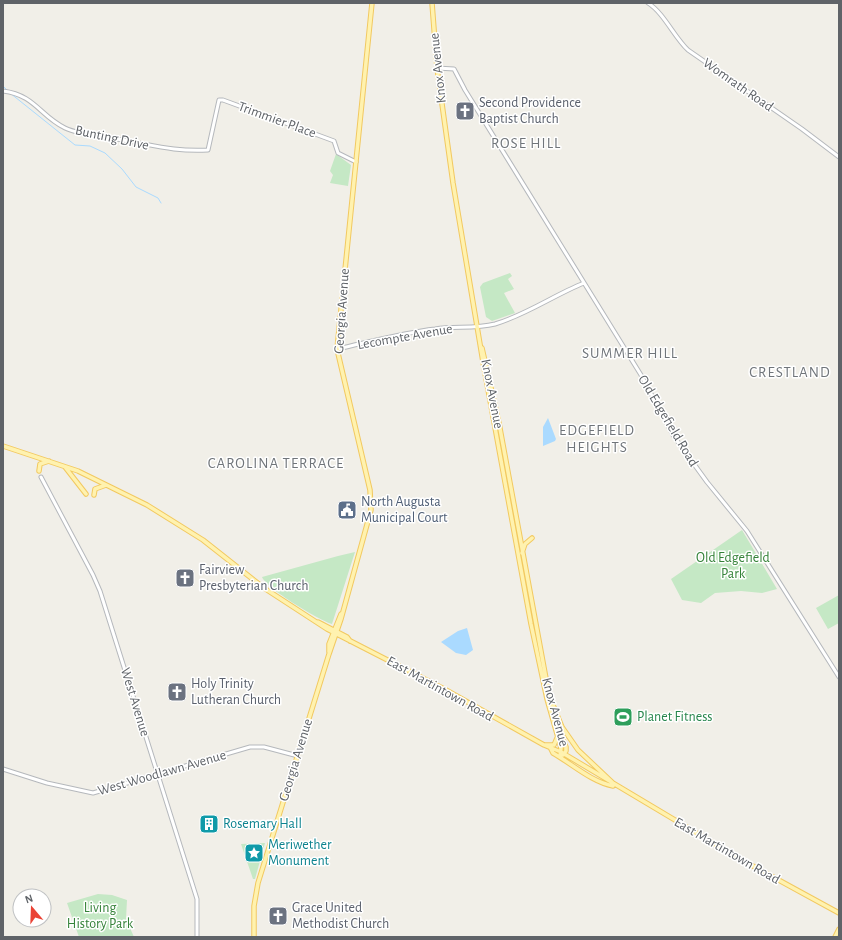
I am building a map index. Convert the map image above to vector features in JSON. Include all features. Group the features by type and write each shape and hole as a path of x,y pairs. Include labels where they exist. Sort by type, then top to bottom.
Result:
{"main road":[{"name":"Georgia Avenue","path":"254,937 254,906 257,890 342,612 371,510 372,502 337,349 372,3"},
{"name":"Knox Avenue","path":"432,3 437,68 455,194 478,328 531,624 547,699 562,753"},
{"name":"Knox Avenue","path":"481,345 485,354 553,715 566,747 560,757"},
{"name":"East Martintown Road","path":"3,446 64,466 147,505 195,534 264,588 316,621 350,641 452,693 551,749 562,753 616,787 747,863 839,913"},
{"path":"38,471 40,464 49,461"},
{"path":"64,466 86,494"},
{"path":"94,495 95,489 106,485"},
{"path":"522,556 525,544 532,538"},
{"path":"551,702 562,727 573,744 616,787"},
{"path":"544,745 554,745 557,737"},
{"name":"East Martintown Road","path":"551,749 553,753 607,785 616,787"},
{"path":"835,937 839,929"}],"street":[{"name":"Womrath Road","path":"648,3 654,7 675,37 688,50 802,129 839,157"},
{"name":"Old Edgefield Road","path":"437,68 454,69 468,96 641,375 673,435 707,482 747,531 839,677"},
{"name":"Bunting Drive","path":"3,91 17,93 27,98 58,123 71,130 166,150 208,150 219,100"},
{"name":"Trimmier Place","path":"219,100 334,141 338,153 356,162"},
{"name":"Lecompte Avenue","path":"337,349 423,330 450,327 478,328 513,318 558,294 584,283"},
{"name":"West Avenue","path":"41,477 97,583 197,899 197,937"},
{"name":"West Woodlawn Avenue","path":"3,769 90,793 253,746 264,747 298,756"}],"green space":[{"path":"336,154 351,165 348,186 330,183 333,175 330,171"},
{"path":"510,273 512,276 508,279 514,289 504,293 515,313 492,321 486,317 480,287 483,283"},
{"name":"Old Edgefield Park","path":"742,530 777,589 762,593 741,591 715,593 701,603 682,600 671,579"},
{"path":"355,552 332,624 305,611 273,589 262,577 338,556"},
{"path":"839,595 839,623 828,629 816,608"},
{"path":"265,843 255,879 253,879 241,844"},
{"name":"Living History Park","path":"98,894 112,895 127,900 126,919 134,937 79,937 67,903"}],"water":[{"path":"548,418 556,439 555,441 543,446 543,427"},
{"path":"467,628 473,650 466,655 456,653 441,642 458,631"}],"waterway":[{"path":"3,86 8,91"},
{"path":"10,93 75,145 90,146 105,153 122,169 136,187 158,198 161,203"}],"place":[{"name":"Second Providence Baptist Church","path":"465,111"},
{"name":"North Augusta Municipal Court","path":"347,510"},
{"name":"Fairview Presbyterian Church","path":"185,578"},
{"name":"Holy Trinity Lutheran Church","path":"177,692"},
{"name":"Planet Fitness","path":"623,717"},
{"name":"Rosemary Hall","path":"209,824"},
{"name":"Meriwether Monument","path":"254,853"},
{"name":"Grace United Methodist Church","path":"278,916"}],"district":[{"name":"ROSE HILL","path":"526,143"},
{"name":"SUMMER HILL","path":"630,353"},
{"name":"CRESTLAND","path":"790,372"},
{"name":"EDGEFIELD HEIGHTS","path":"597,438"},
{"name":"CAROLINA TERRACE","path":"276,463"}]}
